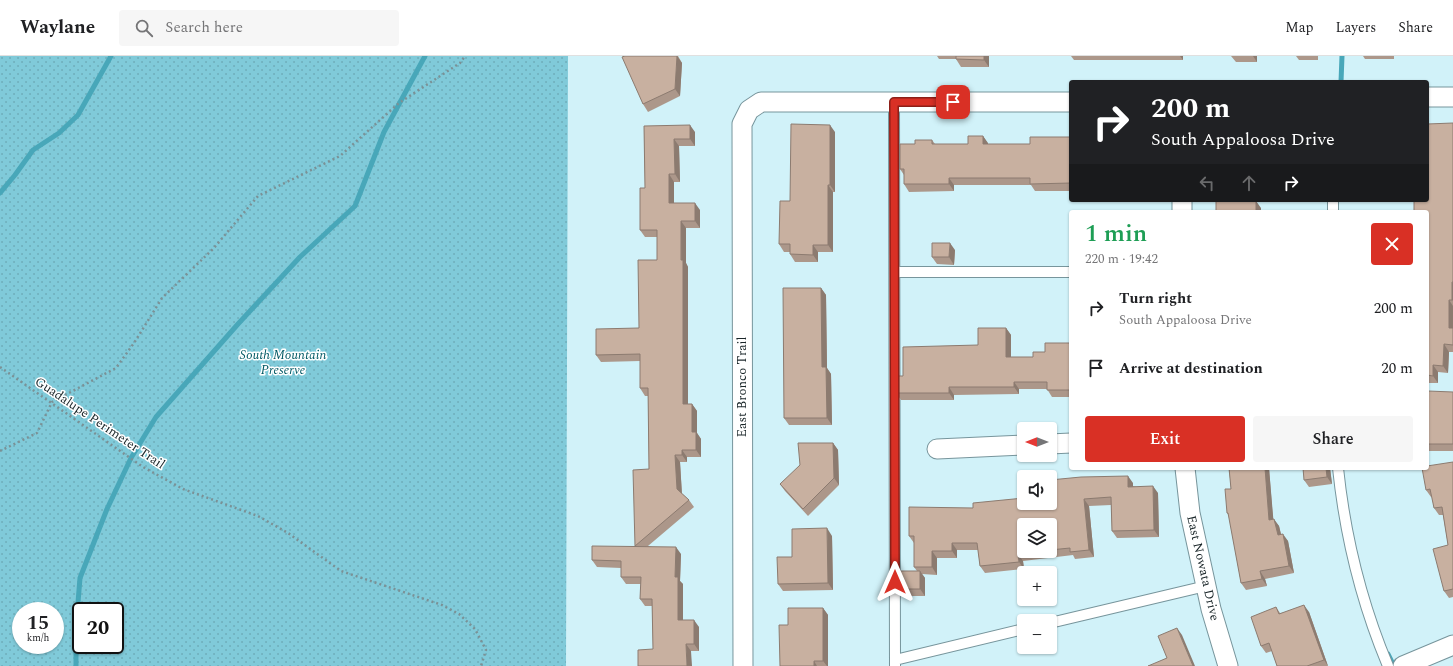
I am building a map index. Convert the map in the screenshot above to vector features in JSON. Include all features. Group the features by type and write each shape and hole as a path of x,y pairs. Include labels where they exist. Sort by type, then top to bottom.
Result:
{"street":[{"path":"1429,97 1453,97"},
{"name":"East Bronco Trail","path":"742,666 742,124 749,110 761,102 894,102"},
{"path":"894,102 1069,102"},
{"path":"1057,444 1069,443"},
{"path":"937,449 1017,445"},
{"name":"East Nowata Drive","path":"1185,470 1190,513 1211,609 1228,666"},
{"path":"1403,666 1453,644"}],"lane":[{"path":"894,102 895,663 1017,631"},
{"path":"895,272 1069,272"},
{"path":"1338,470 1350,544 1363,593 1388,666"},
{"path":"1057,621 1206,586"}],"path":[{"path":"0,451 37,433 52,402 116,368 134,343 162,298 213,249 258,196 340,156 399,103 460,63 466,56"},
{"name":"Guadalupe Perimeter Trail","path":"0,367 143,467 183,489 258,516 288,533 341,571 442,605 459,614 474,629 486,650 481,666"}],"green space":[{"name":"South Mountain Preserve","path":"0,56 568,56 566,666 0,666"}],"building":[{"path":"677,56 675,89 643,104 622,57"},
{"path":"956,56 984,56 984,60 956,59"},
{"path":"1453,123 1453,282 1452,300 1449,300 1449,328 1453,328 1453,345 1444,344 1443,366 1433,365 1433,376 1429,375 1429,210 1414,210 1414,202 1429,202 1429,124"},
{"path":"791,124 830,125 828,245 813,245 813,255 790,254 790,244 779,244 780,201 790,201"},
{"path":"690,125 690,139 674,139 675,174 669,174 669,203 695,203 695,221 681,221 681,260 683,260 683,404 692,404 692,432 696,432 696,450 682,450 682,455 675,455 677,489 689,500 635,546 633,470 649,469 648,388 640,388 640,354 596,355 596,329 639,328 638,260 657,260 657,230 640,230 640,188 645,188 644,126"},
{"path":"968,136 983,136 983,144 1030,144 1030,137 1069,137 1069,183 1030,184 1030,178 949,178 949,184 904,184 904,169 900,169 900,144 915,144 915,140 932,140 932,144 968,144"},
{"path":"1216,202 1256,202 1256,210 1216,210"},
{"path":"932,243 950,243 949,257 932,257"},
{"path":"783,288 821,288 822,367 826,367 827,418 784,418"},
{"path":"978,328 1006,328 1006,357 1033,357 1033,352 1045,352 1045,343 1069,343 1069,390 1047,390 1047,382 1014,382 1014,387 949,387 949,393 896,393 896,376 903,376 903,347 978,345"},
{"path":"1429,391 1453,392 1453,444 1429,444"},
{"path":"798,443 833,443 834,478 803,509 780,484 800,465"},
{"path":"1453,462 1453,589 1444,591 1433,549 1448,545 1442,507 1434,508 1430,489 1426,490 1422,470 1429,470 1429,466"},
{"path":"1229,470 1265,470 1269,520 1274,519 1278,535 1283,534 1289,566 1260,571 1262,579 1241,583 1227,513 1225,489 1231,489"},
{"path":"1303,470 1326,470 1327,477 1304,480"},
{"path":"1128,476 1128,487 1153,486 1154,530 1112,531 1111,497 1084,499 1089,550 1070,552 1070,548 1057,549 1057,518 1017,518 1017,558 1018,558 1019,562 980,566 977,543 952,543 952,551 932,551 932,567 914,567 914,536 909,536 909,507 973,508 973,503 1017,499 1017,510 1057,510 1057,479"},
{"path":"827,528 828,583 778,584 777,557 792,557 792,529"},
{"path":"592,546 676,547 675,577 678,577 678,620 694,620 694,644 686,644 687,666 638,666 638,650 653,649 652,599 640,599 641,577 621,577 621,561 592,560"},
{"path":"898,571 920,571 920,589 897,589"},
{"path":"1304,605 1324,660 1307,666 1277,666 1269,643 1261,646 1251,617 1276,607 1279,614"},
{"path":"788,608 823,608 823,661 814,661 814,666 780,666 779,625 788,625"},
{"path":"1177,628 1193,666 1148,666 1167,658 1158,636"}],"waterway":[{"path":"0,193 33,150 59,133 78,115 111,56"},
{"path":"76,666 76,627 80,578 107,509 131,458 156,417 238,324 300,257 355,206 384,132 425,56"},
{"path":"1341,80 1342,56"},
{"path":"1388,654 1394,666"}],"route":[{"path":"895,582 894,102 953,102"}]}
